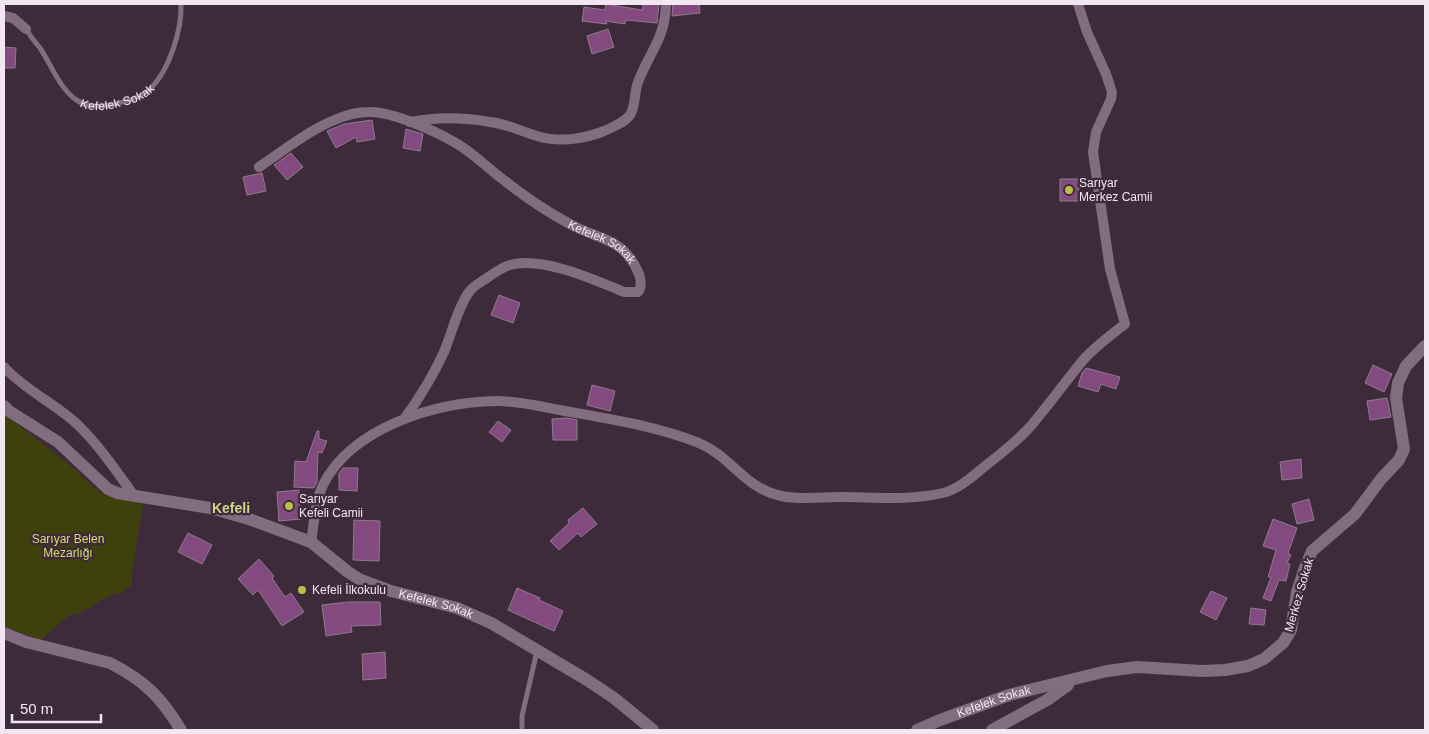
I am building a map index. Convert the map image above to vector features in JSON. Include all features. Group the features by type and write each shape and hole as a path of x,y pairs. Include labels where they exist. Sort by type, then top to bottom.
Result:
{"street":[{"path":"410,122 456,118 488,121 510,125 537,136 554,140 585,137 616,126 630,114 637,83 666,21 666,4"},
{"path":"311,542 322,486 337,462 354,446 380,430 405,418 476,402 500,401 528,404 673,434 702,445 726,459 755,487 782,496 902,498 946,492 960,486 1027,430 1085,358 1100,343 1125,324 1110,270 1092,152 1096,132 1111,99 1112,92 1087,32 1078,4"},
{"name":"Kefelek Sokak","path":"4,16 13,18 26,29"},
{"name":"Kefelek Sokak","path":"259,168 333,120 353,114 370,112 410,122 456,142 511,186 553,215 579,229 616,244 634,263 640,279 638,292 624,292 580,274 540,264 509,265 493,274 470,291 462,304 450,338 434,373 405,418"},
{"name":"Merkez Sokak","path":"1074,680 1107,671 1137,667 1202,671 1225,670 1248,666 1264,658 1283,644 1291,630 1297,592 1312,551 1355,514 1381,479 1399,460 1404,449 1396,398 1398,383 1406,366 1425,346"},
{"path":"4,367 16,380 78,425 103,454 135,497"},
{"name":"Kefelek Sokak","path":"4,406 58,442 108,489 116,494 175,501 210,508 249,519 311,542 359,579 391,591 458,608 479,616 587,680 614,698 653,730"},
{"path":"4,633 26,642 110,663 123,669 137,677 151,690 172,715 181,730"},
{"name":"Kefelek Sokak","path":"917,730 1009,696 1074,680"},
{"path":"992,730 1047,700 1074,680"}],"lane":[{"name":"Kefelek Sokak","path":"26,29 75,100 86,105 112,105 131,100 143,94 159,77 170,58 182,16 181,4"},
{"path":"522,730 522,716 537,650"}],"green space":[{"name":"Sarıyar Belen Mezarlığı","path":"4,414 64,460 97,490 107,496 143,504 132,573 132,585 123,592 109,596 82,612 68,616 40,640 4,626"}],"building":[{"path":"606,4 642,10 643,4 659,4 657,23 626,20 625,24 606,21 607,24 582,21 584,7 605,10"},
{"path":"673,4 699,4 700,13 672,16"},
{"path":"608,29 614,47 592,54 587,36"},
{"path":"4,47 16,48 15,68 4,68"},
{"path":"372,120 375,139 357,142 356,137 336,148 327,131 344,124"},
{"path":"406,129 423,134 420,151 403,148"},
{"path":"291,153 303,167 287,180 274,165"},
{"path":"262,173 266,191 247,195 243,177"},
{"name":"Sarıyar Merkez Camii","path":"1060,179 1079,179 1079,201 1060,201"},
{"path":"499,295 520,303 513,323 491,315"},
{"path":"1373,365 1392,374 1384,392 1365,383"},
{"path":"1086,368 1120,377 1116,389 1101,384 1098,392 1078,386 1082,373"},
{"path":"592,385 615,391 610,411 587,405"},
{"path":"1387,398 1391,417 1370,420 1367,401"},
{"path":"567,418 577,420 577,440 553,440 552,419"},
{"path":"498,421 511,430 502,442 489,432"},
{"path":"317,431 319,431 319,439 327,441 322,453 318,452 317,482 314,488 294,487 295,461 306,462"},
{"path":"1301,459 1302,478 1282,480 1280,462"},
{"path":"343,468 358,468 357,491 339,490 339,473"},
{"name":"Sarıyar Kefeli Camii","path":"299,490 301,519 279,521 277,492"},
{"path":"1309,499 1314,520 1297,524 1292,504"},
{"path":"583,508 597,524 581,537 578,533 559,550 550,541 569,523 568,520"},
{"path":"1273,519 1297,528 1288,553 1291,555 1287,563 1290,564 1286,581 1279,580 1271,601 1263,598 1271,577 1268,577 1276,550 1263,546"},
{"path":"354,520 380,521 379,561 353,560"},
{"path":"188,533 212,545 202,564 178,552"},
{"path":"259,559 274,576 272,578 285,597 291,593 304,612 282,626 258,590 253,595 238,579"},
{"path":"517,588 563,611 554,631 508,610"},
{"path":"1211,591 1227,598 1216,620 1200,612"},
{"path":"348,602 380,602 381,625 351,626 352,632 326,636 322,605"},
{"path":"1251,608 1266,610 1264,625 1249,624"},
{"path":"385,652 386,678 363,680 362,654"}],"place":[{"name":"Sarıyar Merkez Camii","path":"1069,190"},
{"name":"Sarıyar Kefeli Camii","path":"289,506"},
{"name":"Kefeli İlkokulu","path":"302,590"}],"district":[{"name":"Kefeli","path":"231,508"}]}
